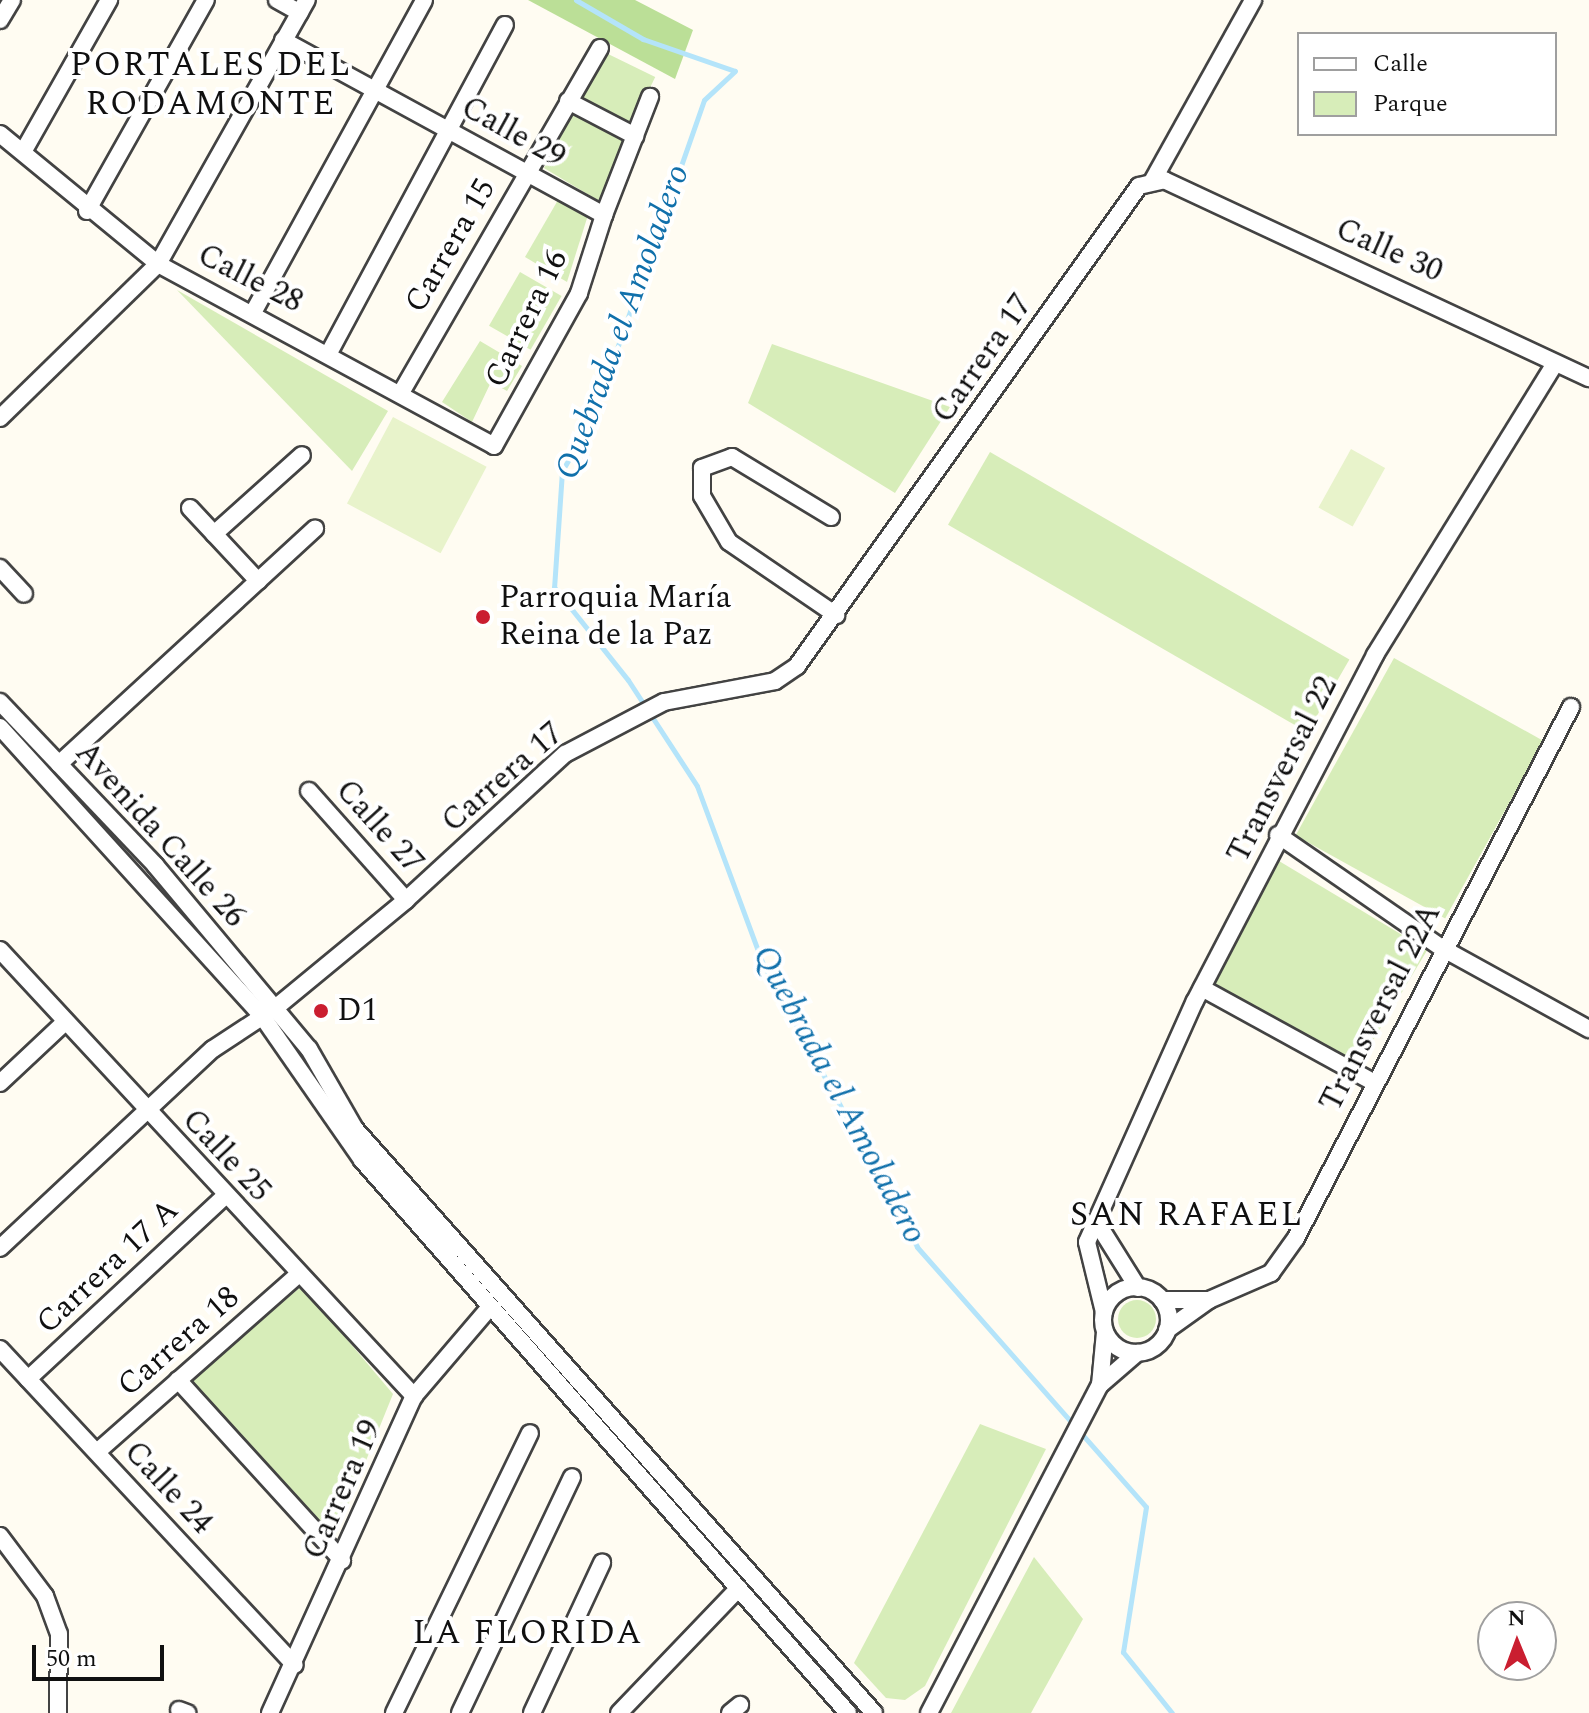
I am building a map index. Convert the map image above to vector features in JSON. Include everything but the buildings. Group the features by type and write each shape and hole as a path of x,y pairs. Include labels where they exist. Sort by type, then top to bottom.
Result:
{"street":[{"path":"0,20 12,0"},
{"path":"23,152 109,0"},
{"path":"87,211 206,0"},
{"path":"0,418 158,264 303,7 277,0"},
{"path":"254,311 377,91 424,0"},
{"path":"1158,180 1253,0"},
{"path":"330,351 505,25"},
{"name":"Calle 29","path":"283,40 604,215"},
{"name":"Carrera 15","path":"402,391 525,173 600,48"},
{"path":"604,215 650,97"},
{"path":"568,101 635,136"},
{"name":"Calle 28","path":"0,134 87,211 158,264 330,351 494,446"},
{"name":"Calle 30","path":"1158,180 1480,323 1554,365 1589,378"},
{"name":"Carrera 17","path":"0,1248 213,1049 268,1012 406,900 565,754 664,702 775,681 797,666 1139,186 1158,180"},
{"name":"Carrera 16","path":"494,446 579,293 604,215"},
{"name":"Transversal 22","path":"1104,1312 1086,1248 1202,988 1278,835 1375,655 1554,365"},
{"path":"214,534 302,455"},
{"path":"831,517 732,457 702,468 702,496 729,542 836,615"},
{"path":"190,508 258,581"},
{"path":"59,764 315,529"},
{"path":"0,568 24,594"},
{"name":"Avenida Calle 26","path":"0,702 59,764 268,1012"},
{"name":"Transversal 22A","path":"1209,1300 1271,1273 1296,1238 1442,948 1571,707"},
{"name":"Avenida Calle 26","path":"0,727 268,1012"},
{"name":"Calle 27","path":"309,791 406,900"},
{"path":"1278,835 1442,948 1589,1029"},
{"name":"Calle 25","path":"0,950 298,1275 414,1396"},
{"path":"1202,988 1375,1083"},
{"path":"268,1012 362,1160 848,1713"},
{"path":"268,1012 309,1049 355,1129 874,1713"},
{"path":"0,1083 65,1022"},
{"name":"Carrera 17 A","path":"28,1379 225,1196"},
{"path":"1096,1221 1138,1288 1162,1300 1209,1300"},
{"name":"Carrera 18","path":"97,1452 298,1275"},
{"path":"1100,1385 1104,1312 1116,1294 1138,1288"},
{"path":"1162,1300 1167,1330"},
{"path":"929,1713 1100,1385 1137,1353 1156,1346 1167,1330 1209,1300"},
{"name":"Carrera 19","path":"276,1711 414,1396 491,1306"},
{"path":"1105,1332 1118,1348 1137,1353"},
{"name":"Calle 24","path":"0,1349 295,1665"},
{"path":"178,1380 342,1560"},
{"path":"394,1713 530,1433"},
{"path":"460,1713 572,1477"},
{"path":"0,1536 45,1596 59,1634 58,1713"},
{"path":"532,1713 602,1563"},
{"path":"619,1713 739,1588"}],"green space":[{"path":"528,0 635,0 693,30 675,79"},
{"path":"604,52 655,77 630,128 579,103"},
{"path":"573,112 630,139 604,204 544,168"},
{"path":"558,200 588,215 567,282 525,257"},
{"path":"520,272 562,296 531,350 489,326"},
{"path":"177,290 388,411 352,471"},
{"path":"480,341 522,366 507,391 491,382 472,422 442,402"},
{"path":"772,344 950,407 895,493 748,403"},
{"path":"393,417 487,467 441,553 347,504"},
{"path":"1351,449 1385,468 1353,527 1319,508"},
{"path":"990,452 1349,659 1307,732 948,525"},
{"path":"1394,658 1544,741 1445,918 1296,836"},
{"path":"1279,861 1427,950 1356,1068 1208,979"},
{"path":"302,1286 393,1394 335,1537 190,1379"},
{"path":"1137,1300 1151,1305 1156,1319 1151,1333 1137,1338 1123,1333 1118,1319 1123,1305"},
{"path":"980,1424 1046,1449 925,1686 905,1700 886,1698 854,1663"},
{"path":"1034,1557 1083,1619 1031,1713 951,1713"}],"waterway":[{"name":"Quebrada el Amoladero","path":"576,0 643,39 735,71 704,100 592,420 562,471 554,587 628,680 697,786 763,964 917,1247 1146,1507 1123,1652 1172,1713"}],"place":[{"name":"Parroquia María Reina de la Paz","path":"483,617"},
{"name":"D1","path":"321,1011"}],"district":[{"name":"PORTALES DEL RODAMONTE","path":"211,84"},
{"name":"SAN RAFAEL","path":"1187,1216"},
{"name":"LA FLORIDA","path":"528,1634"}]}
